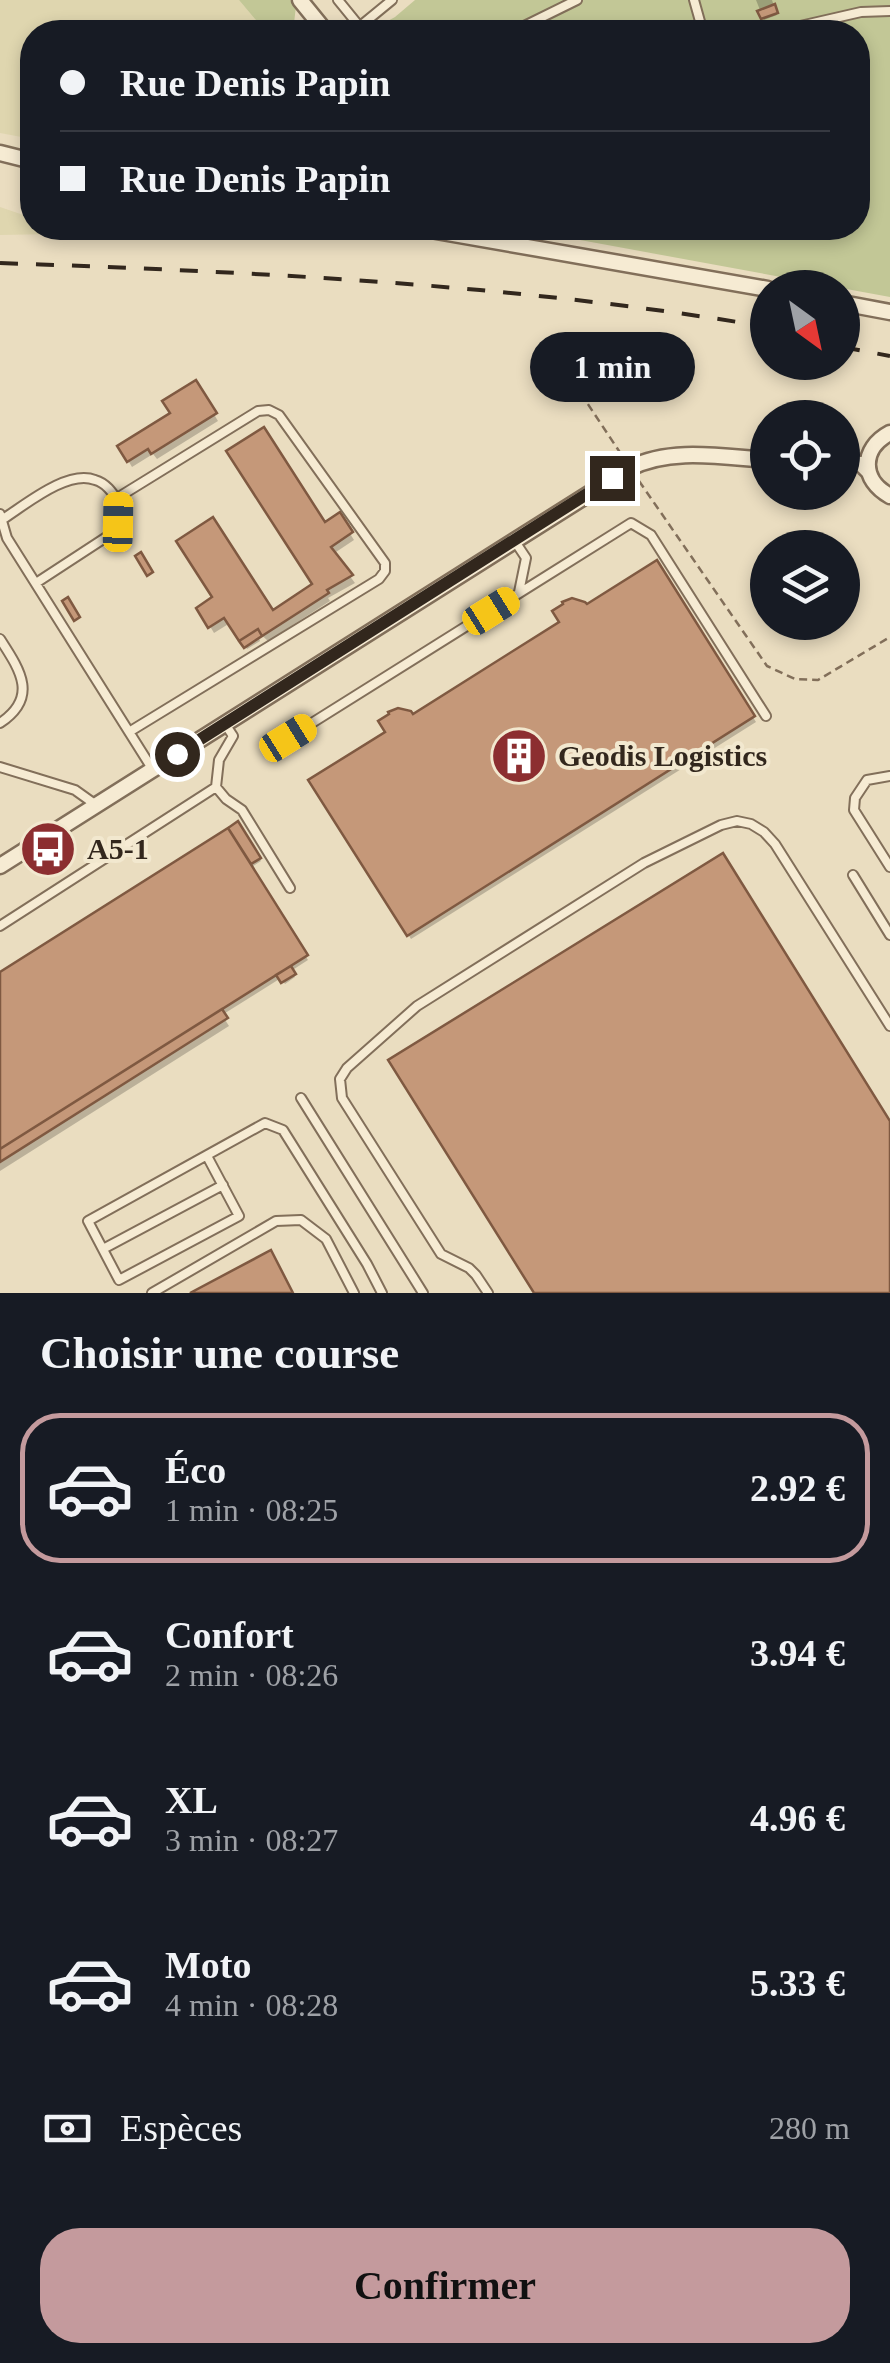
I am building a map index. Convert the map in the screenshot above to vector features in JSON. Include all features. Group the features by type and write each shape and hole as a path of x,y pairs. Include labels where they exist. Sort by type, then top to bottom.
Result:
{"street":[{"path":"300,0 316,20"},
{"path":"504,240 750,287"},
{"path":"860,306 890,312"},
{"path":"868,472 871,451 890,433"},
{"path":"0,866 630,468 660,457 750,459"},
{"path":"860,464 879,489 890,496"}],"lane":[{"path":"369,20 392,0"},
{"path":"536,20 576,0"},
{"path":"826,20 861,12 890,11"},
{"path":"36,584 111,534 118,522 118,501 122,495 258,411 269,410 279,415 385,563 379,579 129,732"},
{"path":"118,501 99,480 85,477 58,484 2,517 7,538 152,770"},
{"path":"288,738 631,523 650,535 766,716"},
{"path":"514,540 526,558 519,593"},
{"path":"0,639 23,680 24,694 10,716 0,722"},
{"path":"225,724 233,736 219,760 216,786 242,810 290,888"},
{"path":"0,767 75,790 96,805"},
{"path":"890,776 867,780 855,798 854,810 890,868"},
{"path":"0,926 216,786"},
{"path":"488,1293 476,1274 442,1254 342,1098 340,1079 347,1068 417,1006 644,863 737,821 764,832 774,844 890,1026"},
{"path":"852,875 890,935"},
{"path":"302,1098 423,1293"},
{"path":"206,1156 239,1216 119,1280 88,1221 206,1156 265,1124 284,1130 382,1293"},
{"path":"103,1249 222,1186"},
{"path":"152,1293 276,1221 301,1220 326,1239 354,1293"}],"path":[{"path":"552,350 767,666 795,679 818,680 890,636"}],"shaded area":[{"path":"0,0 239,0 256,20 20,20 20,137 0,133"},
{"path":"0,207 20,214 20,235 0,235"}],"green space":[{"path":"239,0 290,0 296,6 294,20 256,20"},
{"path":"415,0 890,0 890,297 860,291 860,270 750,271 580,240 870,240 870,20 390,20"}],"building":[{"path":"775,4 778,13 761,19 757,11"},
{"path":"196,380 217,413 151,454 148,449 127,462 117,446 170,413 162,401"},
{"path":"264,427 325,522 340,512 353,532 331,547 353,575 262,636 258,629 239,641 224,618 208,628 196,608 212,597 176,541 213,517 273,610 312,584 226,451"},
{"path":"141,552 153,572 147,576 135,556"},
{"name":"Geodis Logistics","path":"657,560 755,716 407,936 308,780 385,732 378,721 388,712 398,708 413,714 559,622 552,611 562,602 572,598 587,604"},
{"path":"68,597 80,617 74,621 62,601"},
{"path":"258,629 262,636 244,648 239,641"},
{"path":"238,821 261,858 251,864 228,828"},
{"path":"228,828 308,955 0,1149 0,972"},
{"path":"723,853 890,1121 890,1293 534,1293 388,1060"},
{"path":"291,966 296,974 281,983 276,975"},
{"path":"222,1009 228,1018 0,1162 0,1149"},
{"path":"271,1250 293,1293 190,1293"}],"railway":[{"path":"0,263 385,282 577,300 750,324"},
{"path":"860,350 890,356"}],"place":[{"name":"Geodis Logistics","path":"519,756"},
{"name":"A5-1","path":"48,849"}],"route":[{"path":"177,754 612,478"}]}
